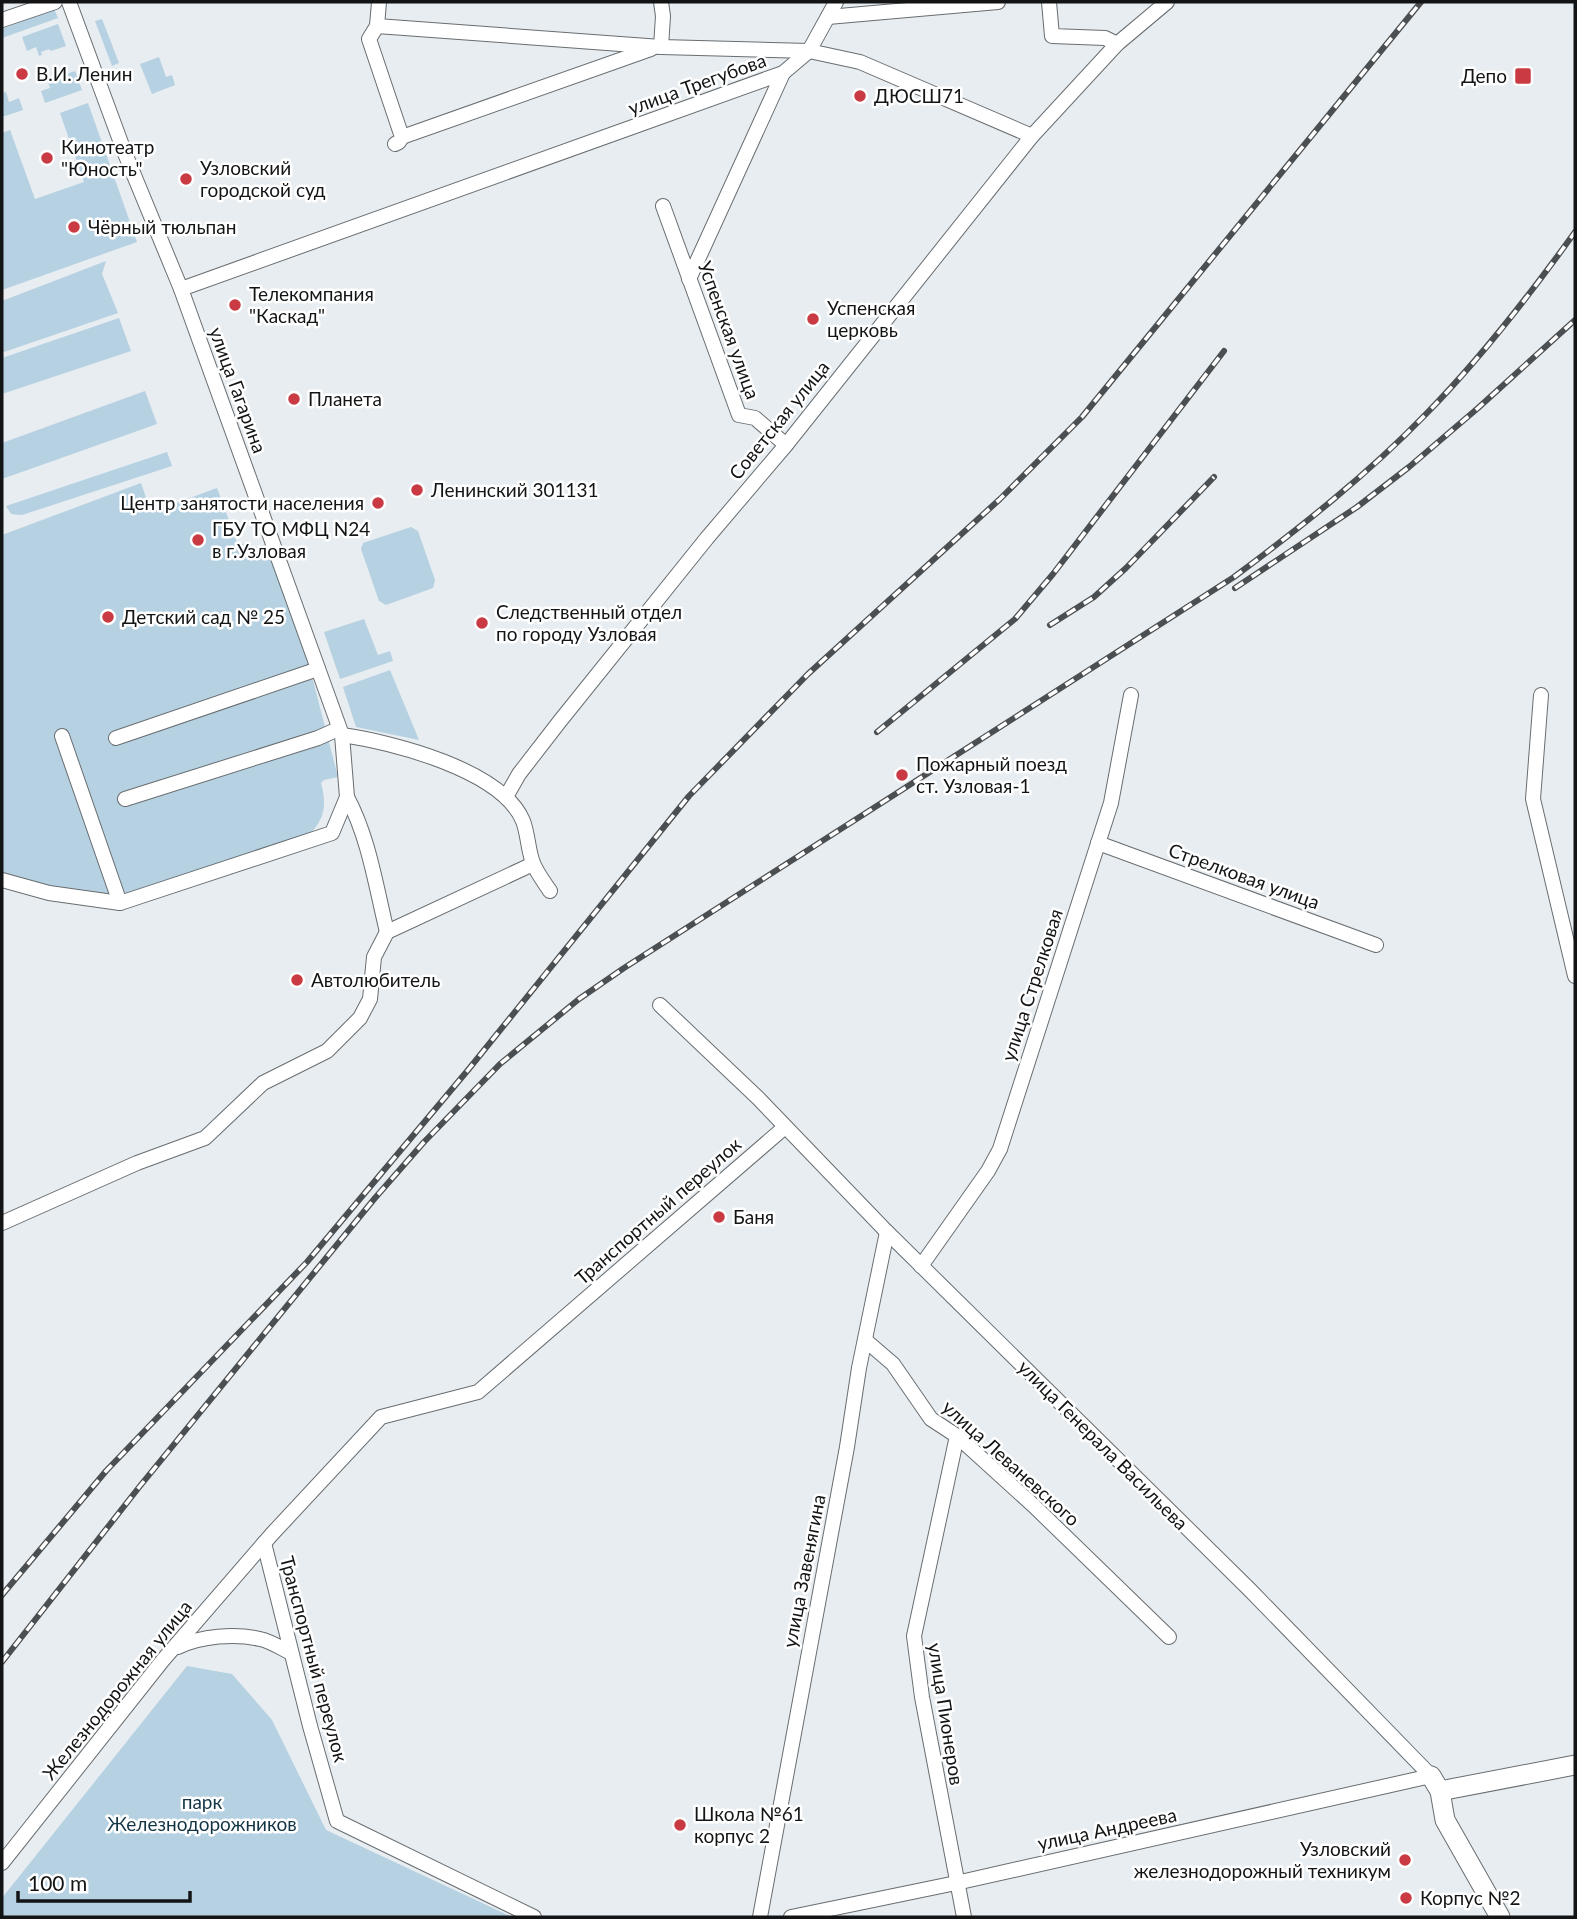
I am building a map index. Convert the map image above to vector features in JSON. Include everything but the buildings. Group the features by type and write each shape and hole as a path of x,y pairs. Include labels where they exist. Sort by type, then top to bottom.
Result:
{"main road":[{"path":"1500,1917 1445,1820 1435,1784 1575,1765"}],"street":[{"path":"2,20 55,2"},
{"name":"улица Гагарина","path":"69,2 124,151 181,289 318,669 340,732 347,797"},
{"path":"379,2 377,26 369,39 398,140 658,47 663,16 661,2"},
{"path":"836,2 809,51 860,62 1032,136"},
{"path":"828,17 998,2"},
{"path":"1049,2 1052,36 1105,38 1117,44"},
{"name":"Советская улица","path":"506,795 569,710 1032,136 1117,44 1167,2"},
{"name":"улица Трегубова","path":"377,26 658,47 809,51"},
{"name":"улица Трегубова","path":"181,289 782,73 809,51"},
{"path":"689,279 782,73"},
{"name":"Успенская улица","path":"663,206 739,415 755,418 786,444"},
{"path":"116,738 318,669"},
{"name":"улица Стрелковая","path":"921,1266 988,1171 1000,1149 1111,803 1131,695"},
{"path":"1541,695 1533,799 1575,976"},
{"path":"125,799 340,732 374,739 429,756 506,795 523,820 533,864 550,891"},
{"path":"62,736 120,902"},
{"path":"2,880 49,893 120,902 332,833 347,797"},
{"path":"347,797 364,839 387,932"},
{"name":"Стрелковая улица","path":"1098,843 1376,945"},
{"path":"2,1223 137,1163 205,1138 263,1083 327,1051 360,1018 370,999 374,957 387,932 533,864"},
{"name":"улица Генерала Васильева","path":"660,1005 1250,1590 1435,1784"},
{"name":"Транспортный переулок","path":"534,1917 337,1821 290,1653 264,1543 381,1417 478,1392 785,1127"},
{"name":"улица Завенягина","path":"760,1917 887,1232"},
{"name":"улица Леваневского","path":"866,1340 893,1364 931,1419 957,1436 1034,1506 1169,1637"},
{"name":"улица Пионеров","path":"957,1436 914,1636 922,1698 964,1917"},
{"name":"Железнодорожная улица","path":"2,1863 172,1651 264,1543"},
{"path":"172,1651 189,1642 211,1636 261,1639 290,1653"},
{"name":"улица Андреева","path":"790,1917 1435,1784"}],"green space":[{"path":"54,9 58,18 2,38 2,29"},
{"path":"102,19 119,63 112,66 95,21"},
{"path":"58,24 66,46 51,51 49,49 41,52 42,55 39,56 36,47 27,51 22,37"},
{"path":"159,57 166,77 172,75 175,85 152,94 140,64"},
{"path":"75,71 82,90 45,103 41,91 50,88 47,79 50,78 52,82"},
{"path":"6,92 9,102 19,98 23,110 2,117 2,93"},
{"path":"88,103 137,242 2,290 2,133 10,130 35,199 84,182 60,113"},
{"path":"106,261 102,274 118,313 4,352 2,301"},
{"path":"119,318 131,351 2,394 2,358"},
{"path":"145,391 157,424 2,479 2,443"},
{"path":"167,452 172,466 22,515 11,514 6,506"},
{"path":"141,483 151,512 217,488 238,545 250,542 254,548 266,544 309,665 338,777 321,783 323,812 318,824 307,836 126,895 83,893 12,877 2,873 2,535"},
{"path":"411,527 418,531 435,580 433,588 386,605 379,601 361,549 363,543"},
{"path":"364,619 378,655 390,651 393,661 340,679 324,632"},
{"path":"390,670 419,740 356,727 343,687"},
{"name":"парк Железнодорожников","path":"187,1666 232,1674 272,1720 326,1830 512,1917 2,1917 2,1898"}],"railway":[{"path":"2,1595 106,1471 307,1262 468,1070 689,796 808,674 1000,499 1082,417 1421,2"},
{"path":"2,1662 140,1486 375,1198 424,1142 500,1064 579,999 624,968 1234,577 1284,539 1381,458 1446,393 1504,326 1575,232"},
{"path":"1235,588 1357,507 1409,467 1575,320"},
{"path":"877,732 1015,619 1053,574 1224,351"},
{"path":"1050,625 1094,597 1126,568 1214,477"}],"place":[{"name":"В.И. Ленин","path":"22,74"},
{"name":"Депо","path":"1523,76"},
{"name":"ДЮСШ71","path":"860,96"},
{"name":"Кинотеатр \"Юность\"","path":"47,158"},
{"name":"Узловский городской суд","path":"186,179"},
{"name":"Чёрный тюльпан","path":"74,227"},
{"name":"Телекомпания \"Каскад\"","path":"235,305"},
{"name":"Успенская церковь","path":"813,319"},
{"name":"Планета","path":"294,399"},
{"name":"Ленинский 301131","path":"417,490"},
{"name":"Центр занятости населения","path":"378,503"},
{"name":"ГБУ ТО МФЦ N24 в г.Узловая","path":"198,540"},
{"name":"Детский сад № 25","path":"108,617"},
{"name":"Следственный отдел по городу Узловая","path":"482,623"},
{"name":"Пожарный поезд ст. Узловая-1","path":"902,775"},
{"name":"Автолюбитель","path":"297,980"},
{"name":"Баня","path":"719,1217"},
{"name":"Школа №61 корпус 2","path":"680,1825"},
{"name":"Узловский железнодорожный техникум","path":"1405,1860"},
{"name":"Корпус №2","path":"1406,1898"}]}
